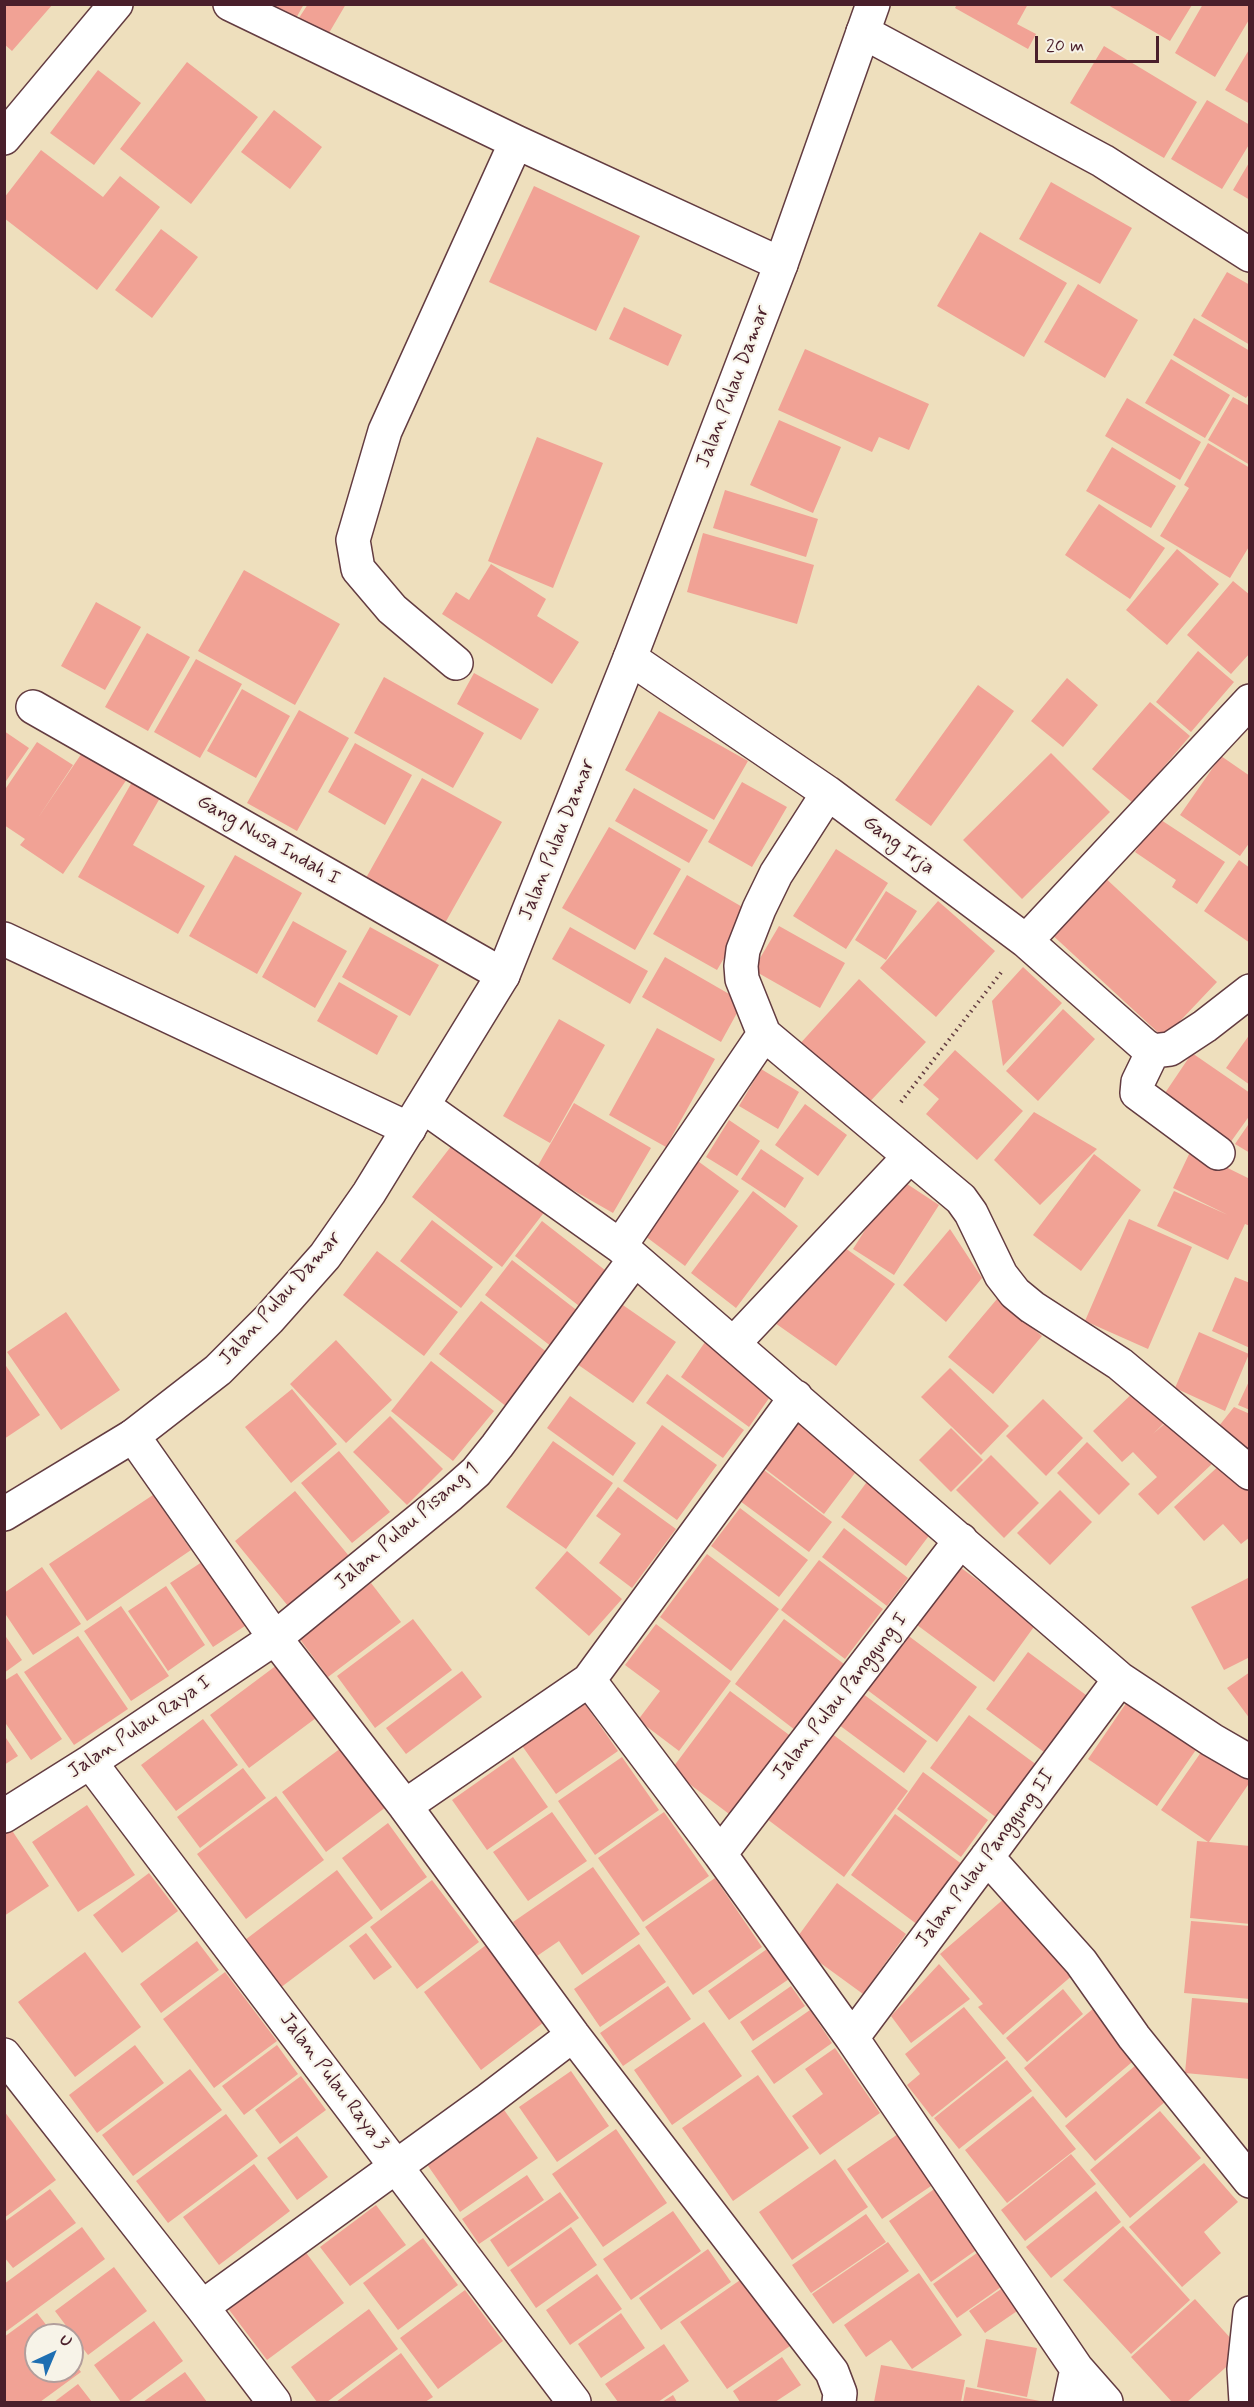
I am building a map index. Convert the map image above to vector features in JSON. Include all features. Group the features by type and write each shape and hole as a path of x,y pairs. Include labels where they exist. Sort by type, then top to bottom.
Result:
{"street":[{"path":"4,138 116,4"},
{"path":"230,4 516,142 782,264"},
{"path":"868,18 1103,160 1250,255"},
{"name":"Jalan Pulau Damar","path":"4,1514 133,1436 218,1370 277,1310 325,1256 369,1193 503,975 630,658 782,264 868,18"},
{"path":"456,663 392,609 358,569 352,540 386,430 516,142"},
{"name":"Gang Irja","path":"630,658 828,793 1026,941 1144,1046 1153,1051"},
{"path":"1026,941 1250,700"},
{"name":"Gang Nusa Indah I","path":"33,707 503,975"},
{"path":"828,793 776,874 743,950 742,979 764,1034 966,1206 993,1260 1015,1293 1032,1307 1120,1364 1250,1473"},
{"path":"4,939 416,1118 627,1253 734,1343 1120,1679 1212,1740 1250,1761"},
{"path":"1218,1153 1137,1093 1138,1082 1153,1051 1170,1049 1205,1026 1250,991"},
{"name":"Jalan Pulau Pisang 1","path":"275,1638 476,1472 627,1253 764,1034"},
{"path":"734,1343 910,1156"},
{"path":"405,1806 589,1680 796,1397"},
{"path":"133,1436 275,1638 405,1806 573,2035 832,2372 840,2393 839,2403"},
{"name":"Jalan Pulau Panggung I","path":"720,1854 961,1540"},
{"name":"Jalan Pulau Raya I","path":"4,1816 90,1762 275,1638"},
{"name":"Jalan Pulau Panggung II","path":"852,2038 1120,1679"},
{"path":"589,1680 720,1854 852,2038 1077,2369 1106,2403"},
{"name":"Jalan Pulau Raya 3","path":"90,1762 574,2403"},
{"path":"987,1857 1081,1962 1134,2037 1250,2181"},
{"path":"202,2307 395,2165 488,2100 573,2035"},
{"path":"7,2065 202,2307 274,2403"},
{"path":"1246,2403 1244,2369 1250,2313"},
{"path":"1070,2403 1077,2369"}],"path":[{"path":"878,1130 1026,941"}],"building":[{"path":"4,4 53,4 12,51 4,44"},
{"path":"253,4 304,4 291,27"},
{"path":"308,4 346,4 326,38 297,21"},
{"path":"957,4 1028,4 1017,24 1036,34 1028,49 955,8"},
{"path":"1203,4 1250,6 1250,18 1215,77 1175,53"},
{"path":"1108,5 1192,5 1170,41"},
{"path":"1104,46 1197,102 1164,158 1070,103"},
{"path":"1250,48 1250,104 1225,90"},
{"path":"187,62 258,117 191,204 120,149"},
{"path":"98,70 141,103 94,165 50,133"},
{"path":"1207,100 1250,125 1250,143 1222,189 1171,159"},
{"path":"274,110 322,147 290,189 241,152"},
{"path":"41,150 103,197 120,176 160,207 97,290 4,218 4,198"},
{"path":"1250,161 1250,200 1233,190"},
{"path":"1051,182 1132,228 1100,284 1019,239"},
{"path":"534,186 640,236 596,331 489,282"},
{"path":"161,229 198,257 152,318 115,290"},
{"path":"980,232 1067,283 1024,357 937,306"},
{"path":"1227,272 1250,285 1250,345 1201,316"},
{"path":"1078,284 1138,320 1105,378 1044,342"},
{"path":"624,307 682,335 668,366 609,339"},
{"path":"1194,318 1250,351 1250,393 1246,398 1173,355"},
{"path":"805,349 929,404 909,450 879,437 872,452 778,410"},
{"path":"1171,359 1230,395 1205,438 1145,403"},
{"path":"1233,397 1250,406 1250,465 1208,440"},
{"path":"1127,398 1201,442 1180,480 1105,436"},
{"path":"779,420 841,447 813,513 750,485"},
{"path":"537,437 603,463 553,588 488,561"},
{"path":"1208,443 1250,468 1250,545 1230,578 1160,536 1189,488 1184,485"},
{"path":"1112,447 1176,486 1151,528 1086,491"},
{"path":"725,490 818,519 806,557 713,528"},
{"path":"1099,504 1165,548 1130,599 1065,555"},
{"path":"703,533 814,565 797,624 687,592"},
{"path":"1177,549 1219,584 1167,645 1126,610"},
{"path":"491,564 546,599 537,616 579,642 552,684 442,614 456,592 469,600"},
{"path":"244,570 340,624 295,705 198,651"},
{"path":"1233,581 1250,595 1250,653 1231,674 1187,635"},
{"path":"96,602 141,627 105,690 61,666"},
{"path":"147,633 190,657 148,731 105,707"},
{"path":"1198,651 1234,682 1191,732 1156,702"},
{"path":"196,659 242,684 200,758 154,732"},
{"path":"474,673 539,709 521,740 457,704"},
{"path":"384,677 484,733 453,788 354,733"},
{"path":"1067,678 1098,705 1063,747 1031,721"},
{"path":"978,685 1014,711 931,826 895,800"},
{"path":"242,689 290,716 256,778 207,751"},
{"path":"1150,702 1190,736 1133,803 1092,769"},
{"path":"299,710 349,738 297,831 247,803"},
{"path":"659,711 748,761 714,820 625,770"},
{"path":"4,731 29,748 4,784"},
{"path":"37,742 73,765 38,818 86,747 129,776 63,874 20,845 25,839 4,825 4,791"},
{"path":"355,743 412,775 385,825 328,792"},
{"path":"1051,753 1110,812 1022,899 963,840"},
{"path":"1221,756 1250,776 1250,842 1240,856 1180,815"},
{"path":"136,775 164,791 133,845 205,886 178,934 78,877"},
{"path":"422,778 502,822 445,923 366,878"},
{"path":"742,782 787,807 752,867 708,842"},
{"path":"634,788 708,830 689,863 615,821"},
{"path":"1158,818 1225,862 1197,904 1172,887 1176,880 1135,852"},
{"path":"609,827 681,869 635,950 562,908"},
{"path":"836,849 888,883 846,949 793,916"},
{"path":"235,855 302,893 257,974 189,936"},
{"path":"1239,860 1250,868 1250,943 1204,911"},
{"path":"1101,874 1217,982 1164,1038 1048,931"},
{"path":"687,875 751,912 717,970 653,934"},
{"path":"886,891 917,911 886,960 855,940"},
{"path":"938,901 995,951 936,1017 880,968"},
{"path":"293,921 347,951 315,1008 262,977"},
{"path":"779,926 845,963 820,1008 753,970"},
{"path":"370,927 439,965 410,1016 342,977"},
{"path":"570,927 648,971 630,1004 552,959"},
{"path":"665,957 743,1002 721,1042 642,997"},
{"path":"1023,967 1062,1003 1003,1066 992,1001"},
{"path":"859,979 926,1042 863,1109 797,1047"},
{"path":"339,982 398,1016 377,1055 317,1021"},
{"path":"1063,1009 1095,1039 1038,1101 1006,1071"},
{"path":"559,1019 605,1045 550,1143 503,1116"},
{"path":"657,1028 715,1059 666,1147 609,1115"},
{"path":"1250,1034 1250,1085 1226,1068"},
{"path":"955,1050 1023,1111 977,1160 926,1114 939,1099 923,1085"},
{"path":"1192,1053 1250,1093 1250,1115 1230,1143 1163,1096"},
{"path":"761,1069 799,1092 778,1129 739,1106"},
{"path":"574,1103 651,1148 613,1213 536,1169"},
{"path":"805,1104 847,1135 818,1176 775,1145"},
{"path":"1034,1112 1097,1149 1040,1205 994,1160"},
{"path":"729,1120 760,1141 737,1176 706,1157"},
{"path":"1250,1122 1250,1153 1235,1144"},
{"path":"459,1136 549,1206 502,1267 412,1197"},
{"path":"761,1149 804,1178 785,1208 741,1179"},
{"path":"1191,1150 1250,1179 1250,1226 1245,1224 1228,1260 1157,1226 1174,1191 1228,1215 1173,1188"},
{"path":"1094,1154 1141,1190 1081,1271 1033,1235"},
{"path":"695,1159 739,1191 685,1266 641,1233"},
{"path":"898,1178 939,1205 894,1275 853,1249"},
{"path":"753,1191 798,1226 736,1308 691,1273"},
{"path":"1129,1219 1192,1247 1148,1349 1085,1321"},
{"path":"432,1220 493,1267 461,1308 400,1261"},
{"path":"542,1221 610,1274 583,1309 515,1256"},
{"path":"950,1229 982,1278 946,1322 903,1285"},
{"path":"834,1240 895,1284 836,1366 775,1323"},
{"path":"377,1251 458,1312 424,1356 343,1295"},
{"path":"512,1260 579,1312 552,1347 485,1295"},
{"path":"1235,1277 1250,1283 1250,1348 1212,1331"},
{"path":"997,1299 1042,1336 993,1394 948,1357"},
{"path":"481,1301 548,1353 507,1407 439,1354"},
{"path":"620,1303 676,1342 633,1403 577,1364"},
{"path":"66,1312 120,1390 61,1430 7,1352"},
{"path":"1199,1332 1249,1354 1225,1411 1175,1388"},
{"path":"336,1340 392,1400 346,1443 290,1384"},
{"path":"705,1342 774,1391 749,1427 681,1377"},
{"path":"431,1361 494,1411 453,1461 391,1411"},
{"path":"4,1363 40,1415 4,1439"},
{"path":"950,1368 1009,1426 981,1455 921,1397"},
{"path":"667,1374 744,1430 723,1458 646,1403"},
{"path":"1250,1379 1250,1410 1238,1405"},
{"path":"292,1389 337,1444 291,1483 245,1427"},
{"path":"1137,1389 1167,1420 1153,1434 1171,1418 1213,1463 1158,1515 1138,1494 1157,1477 1133,1452 1122,1462 1093,1431"},
{"path":"570,1396 636,1443 613,1476 547,1428"},
{"path":"1043,1399 1083,1438 1046,1476 1006,1436"},
{"path":"1234,1407 1250,1414 1250,1461 1215,1431"},
{"path":"390,1416 443,1469 407,1505 353,1452"},
{"path":"789,1416 858,1469 824,1514 755,1461"},
{"path":"662,1425 717,1465 677,1520 623,1481"},
{"path":"951,1428 983,1460 951,1492 919,1460"},
{"path":"553,1441 613,1483 566,1549 506,1507"},
{"path":"1087,1442 1130,1484 1099,1515 1057,1473"},
{"path":"339,1451 390,1512 352,1543 301,1483"},
{"path":"991,1455 1039,1503 1004,1538 956,1490"},
{"path":"1223,1462 1250,1492 1250,1537 1241,1544 1223,1524 1204,1541 1174,1507"},
{"path":"764,1470 832,1522 809,1552 740,1501"},
{"path":"869,1479 934,1529 906,1566 841,1517"},
{"path":"618,1487 676,1529 632,1588 599,1563 621,1534 596,1516"},
{"path":"1060,1490 1092,1522 1050,1565 1017,1533"},
{"path":"295,1491 349,1556 288,1606 235,1541"},
{"path":"153,1495 191,1550 87,1621 49,1564"},
{"path":"740,1508 808,1560 779,1597 711,1546"},
{"path":"844,1528 908,1578 887,1606 822,1557"},
{"path":"567,1551 622,1599 589,1636 535,1588"},
{"path":"707,1554 779,1609 731,1671 660,1617"},
{"path":"205,1560 248,1624 213,1647 170,1583"},
{"path":"819,1560 883,1609 845,1659 781,1610"},
{"path":"42,1567 81,1624 33,1655 4,1612 4,1593"},
{"path":"960,1567 1036,1624 994,1682 917,1625"},
{"path":"1250,1577 1250,1657 1224,1670 1191,1607"},
{"path":"371,1583 401,1622 328,1677 299,1638"},
{"path":"166,1586 205,1645 168,1671 128,1611"},
{"path":"121,1606 169,1676 131,1701 84,1631"},
{"path":"413,1619 452,1670 375,1728 337,1676"},
{"path":"784,1619 848,1667 799,1733 735,1684"},
{"path":"656,1624 731,1681 679,1751 638,1720 660,1691 625,1665"},
{"path":"4,1634 22,1660 4,1673"},
{"path":"906,1634 977,1687 937,1742 866,1689"},
{"path":"78,1636 128,1709 74,1745 24,1672"},
{"path":"1028,1652 1090,1698 1048,1755 986,1709"},
{"path":"281,1662 320,1715 249,1768 210,1715"},
{"path":"462,1671 482,1697 406,1754 386,1728"},
{"path":"1250,1672 1250,1719 1227,1688"},
{"path":"17,1673 62,1739 31,1760 4,1721 4,1681"},
{"path":"730,1691 796,1740 737,1820 671,1770"},
{"path":"859,1691 927,1741 904,1773 835,1722"},
{"path":"1131,1696 1200,1744 1157,1806 1088,1759"},
{"path":"580,1697 618,1751 556,1794 518,1740"},
{"path":"969,1715 1041,1768 1001,1821 930,1768"},
{"path":"203,1719 238,1765 176,1811 141,1765"},
{"path":"831,1733 908,1791 844,1877 767,1819"},
{"path":"4,1735 18,1756 4,1765"},
{"path":"1206,1745 1250,1775 1250,1782 1209,1842 1250,1846 1250,1924 1190,1918 1197,1841 1208,1842 1161,1810"},
{"path":"341,1748 386,1807 326,1852 282,1792"},
{"path":"513,1757 548,1807 487,1850 452,1800"},
{"path":"622,1757 659,1810 595,1855 558,1801"},
{"path":"243,1768 266,1798 200,1848 177,1817"},
{"path":"923,1772 988,1820 961,1857 897,1809"},
{"path":"276,1796 324,1860 246,1919 197,1854"},
{"path":"87,1805 135,1875 78,1912 32,1842"},
{"path":"552,1812 587,1861 528,1901 493,1852"},
{"path":"664,1812 709,1876 643,1922 598,1858"},
{"path":"895,1814 963,1865 918,1925 851,1875"},
{"path":"388,1823 427,1877 381,1911 342,1858"},
{"path":"11,1829 49,1886 4,1916 4,1834"},
{"path":"593,1867 640,1934 582,1975 559,1941 537,1956 513,1922"},
{"path":"337,1870 373,1918 280,1988 245,1940"},
{"path":"149,1873 178,1911 122,1953 93,1915"},
{"path":"715,1878 762,1947 693,1995 645,1927"},
{"path":"432,1880 479,1942 417,1989 370,1927"},
{"path":"837,1883 906,1934 863,1994 793,1943"},
{"path":"1013,1891 1074,1974 1003,2035 978,2007 983,2004 940,1954"},
{"path":"1191,1921 1250,1926 1250,1999 1184,1993"},
{"path":"366,1933 392,1967 374,1980 349,1946"},
{"path":"494,1939 552,2016 481,2070 424,1992"},
{"path":"197,1941 219,1970 161,2013 140,1984"},
{"path":"639,1944 666,1982 600,2027 574,1989"},
{"path":"767,1949 789,1979 729,2020 708,1991"},
{"path":"85,1952 141,2027 75,2077 18,2002"},
{"path":"939,1964 970,1999 911,2043 891,2016"},
{"path":"225,1972 277,2041 214,2088 163,2019"},
{"path":"668,1986 691,2019 623,2066 600,2033"},
{"path":"791,1986 805,2006 753,2041 740,2022"},
{"path":"1063,1989 1083,2014 1027,2062 1006,2038"},
{"path":"1192,1998 1250,2003 1250,2079 1185,2073"},
{"path":"964,2007 1006,2058 932,2117 907,2085 920,2074 905,2054"},
{"path":"1095,2007 1138,2057 1066,2118 1024,2068"},
{"path":"810,2010 832,2043 774,2084 751,2051"},
{"path":"704,2022 742,2076 672,2125 634,2070"},
{"path":"135,2045 164,2083 97,2133 69,2095"},
{"path":"277,2045 298,2074 244,2115 222,2086"},
{"path":"835,2048 880,2113 820,2155 792,2116 823,2094 805,2069"},
{"path":"1007,2060 1032,2091 959,2149 934,2118"},
{"path":"1136,2065 1166,2101 1095,2161 1065,2126"},
{"path":"190,2069 222,2110 133,2176 102,2135"},
{"path":"571,2071 609,2126 557,2162 519,2107"},
{"path":"758,2075 809,2148 733,2201 682,2128"},
{"path":"301,2076 326,2110 280,2144 255,2110"},
{"path":"1033,2096 1076,2149 1007,2203 965,2150"},
{"path":"502,2107 538,2158 460,2212 424,2160"},
{"path":"4,2111 56,2180 4,2218"},
{"path":"1160,2111 1201,2158 1130,2218 1090,2170"},
{"path":"226,2114 258,2156 168,2223 136,2181"},
{"path":"616,2129 667,2203 603,2247 552,2174"},
{"path":"901,2132 937,2182 882,2219 847,2169"},
{"path":"297,2136 328,2177 297,2200 267,2158"},
{"path":"1071,2154 1096,2184 1025,2241 1001,2210"},
{"path":"835,2159 868,2207 792,2260 759,2212"},
{"path":"1204,2163 1238,2202 1204,2232 1221,2253 1182,2287 1129,2227"},
{"path":"254,2164 290,2211 219,2265 183,2217"},
{"path":"527,2175 544,2200 479,2244 462,2219"},
{"path":"940,2185 982,2246 931,2282 889,2221"},
{"path":"50,2189 76,2223 13,2268 4,2257 4,2222"},
{"path":"1096,2191 1121,2222 1051,2278 1026,2247"},
{"path":"560,2192 579,2218 508,2267 490,2240"},
{"path":"376,2205 406,2245 350,2286 320,2247"},
{"path":"673,2211 701,2251 631,2300 603,2259"},
{"path":"866,2214 886,2242 811,2293 792,2265"},
{"path":"1123,2226 1190,2300 1131,2354 1063,2280"},
{"path":"82,2227 105,2259 4,2333 4,2284"},
{"path":"571,2227 597,2265 536,2308 510,2270"},
{"path":"423,2238 458,2285 398,2330 363,2283"},
{"path":"888,2242 909,2271 833,2324 812,2294"},
{"path":"984,2248 1008,2282 957,2318 933,2284"},
{"path":"708,2249 731,2282 661,2330 639,2298"},
{"path":"304,2250 344,2303 267,2360 227,2307"},
{"path":"114,2267 147,2311 88,2355 84,2350 84,2323 64,2323 55,2311"},
{"path":"919,2273 962,2335 912,2369 891,2340 866,2357 844,2325"},
{"path":"597,2274 622,2309 570,2345 546,2310"},
{"path":"743,2278 790,2346 727,2389 680,2322"},
{"path":"1007,2285 1023,2307 985,2333 969,2311"},
{"path":"465,2290 503,2341 438,2389 400,2338"},
{"path":"1195,2299 1243,2352 1187,2402 1172,2402 1131,2357"},
{"path":"369,2309 398,2349 327,2402 317,2402 291,2367"},
{"path":"37,2313 45,2323 24,2323 24,2383 66,2383 40,2402 4,2402 4,2337"},
{"path":"621,2313 645,2348 601,2378 578,2344"},
{"path":"154,2321 183,2361 128,2402 121,2402 94,2365"},
{"path":"986,2339 1037,2348 1027,2397 977,2387"},
{"path":"664,2344 689,2381 658,2402 618,2402 605,2384"},
{"path":"401,2353 433,2397 425,2402 336,2402"},
{"path":"782,2357 801,2385 775,2402 740,2402 733,2391"},
{"path":"881,2365 965,2380 961,2402 874,2402"},
{"path":"185,2372 207,2402 143,2402"},
{"path":"78,2384 92,2402 54,2402"},
{"path":"966,2387 1040,2401 1040,2402 963,2402"},
{"path":"673,2395 677,2402 662,2402"}]}
